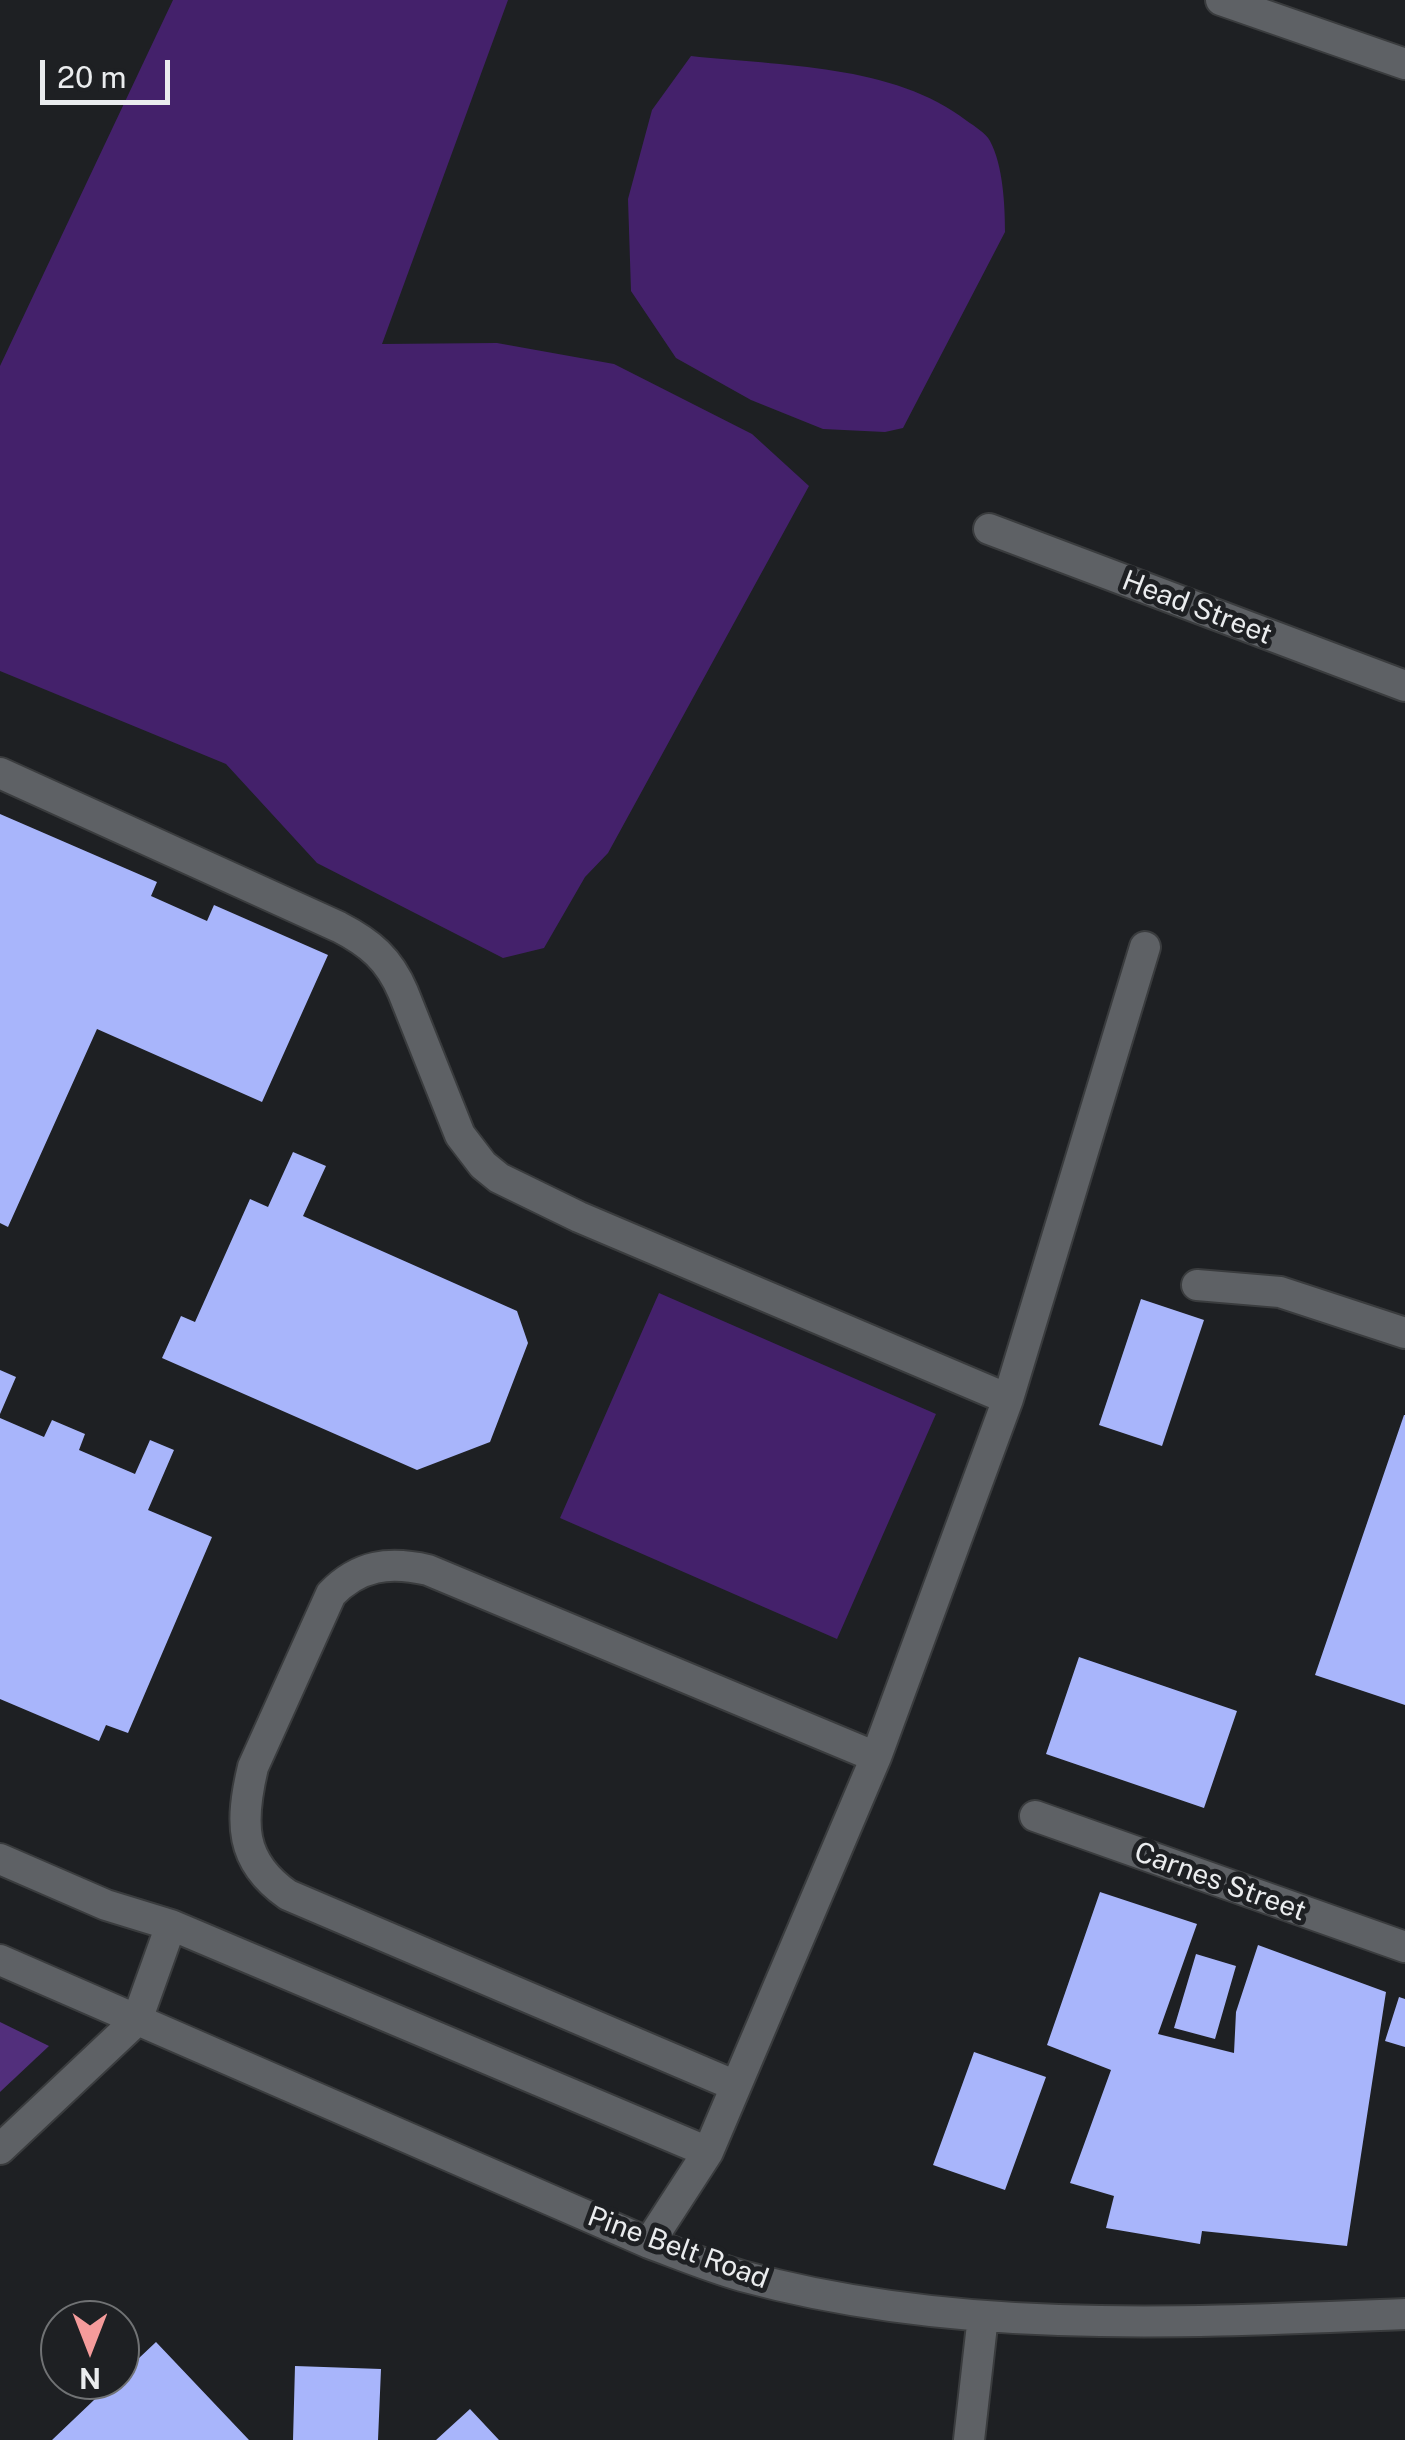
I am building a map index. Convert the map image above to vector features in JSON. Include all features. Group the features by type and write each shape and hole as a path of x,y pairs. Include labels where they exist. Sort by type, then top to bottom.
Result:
{"street":[{"path":"1221,0 1405,64"},
{"name":"Head Street","path":"989,529 1405,686"},
{"path":"0,773 339,926 379,952 393,970 460,1135 498,1178 579,1217 1008,1399"},
{"path":"648,2244 708,2152 876,1757 1008,1399 1145,947"},
{"path":"1197,1286 1280,1292 1405,1333"},
{"path":"736,2086 288,1896 268,1882 250,1853 245,1814 254,1767 331,1594 346,1579 384,1564 428,1570 876,1757"},
{"name":"Carnes Street","path":"1035,1816 1405,1947"},
{"path":"0,1859 106,1905 171,1925 708,2152"},
{"path":"0,2149 137,2020 171,1925"},
{"name":"Pine Belt Road","path":"0,1960 648,2244 740,2275 892,2306 1048,2320 1405,2314"},
{"path":"969,2440 983,2316"}],"shaded area":[{"path":"173,0 508,0 382,344 497,343 614,364 752,434 809,486 608,853 585,877 544,948 503,958 317,863 226,764 0,671 0,366"},
{"path":"691,56 798,66 871,78 938,102 990,141 1000,173 1005,232 903,428 885,432 823,429 751,400 676,358 631,291 628,199 652,110"},
{"path":"659,1293 936,1414 837,1639 560,1518"},
{"path":"0,2022 49,2046 0,2092"}],"building":[{"path":"0,814 157,882 151,896 207,921 214,905 328,955 262,1102 97,1029 8,1227 0,1223"},
{"path":"293,1152 326,1166 303,1216 517,1311 528,1343 490,1442 417,1470 162,1358 181,1316 195,1322 250,1199 268,1207"},
{"path":"1141,1299 1204,1320 1162,1446 1099,1425"},
{"path":"0,1370 16,1377 0,1414"},
{"path":"1405,1415 1405,1705 1315,1675"},
{"path":"0,1418 44,1437 52,1420 85,1434 79,1450 135,1474 150,1440 174,1450 148,1510 212,1537 128,1733 106,1725 99,1741 0,1699"},
{"path":"1079,1657 1237,1711 1204,1808 1046,1754"},
{"path":"1100,1892 1197,1924 1158,2034 1234,2053 1236,2012 1258,1945 1386,1992 1347,2246 1202,2231 1200,2244 1106,2228 1114,2196 1070,2183 1111,2070 1047,2045"},
{"path":"1196,1954 1236,1966 1215,2039 1174,2028"},
{"path":"1399,1997 1405,1999 1405,2047 1385,2041"},
{"path":"974,2052 1046,2077 1005,2190 933,2165"},
{"path":"156,2342 249,2440 52,2440 94,2400 140,2400 140,2357"},
{"path":"295,2366 381,2369 378,2440 293,2440"},
{"path":"470,2409 499,2440 436,2440"}]}
